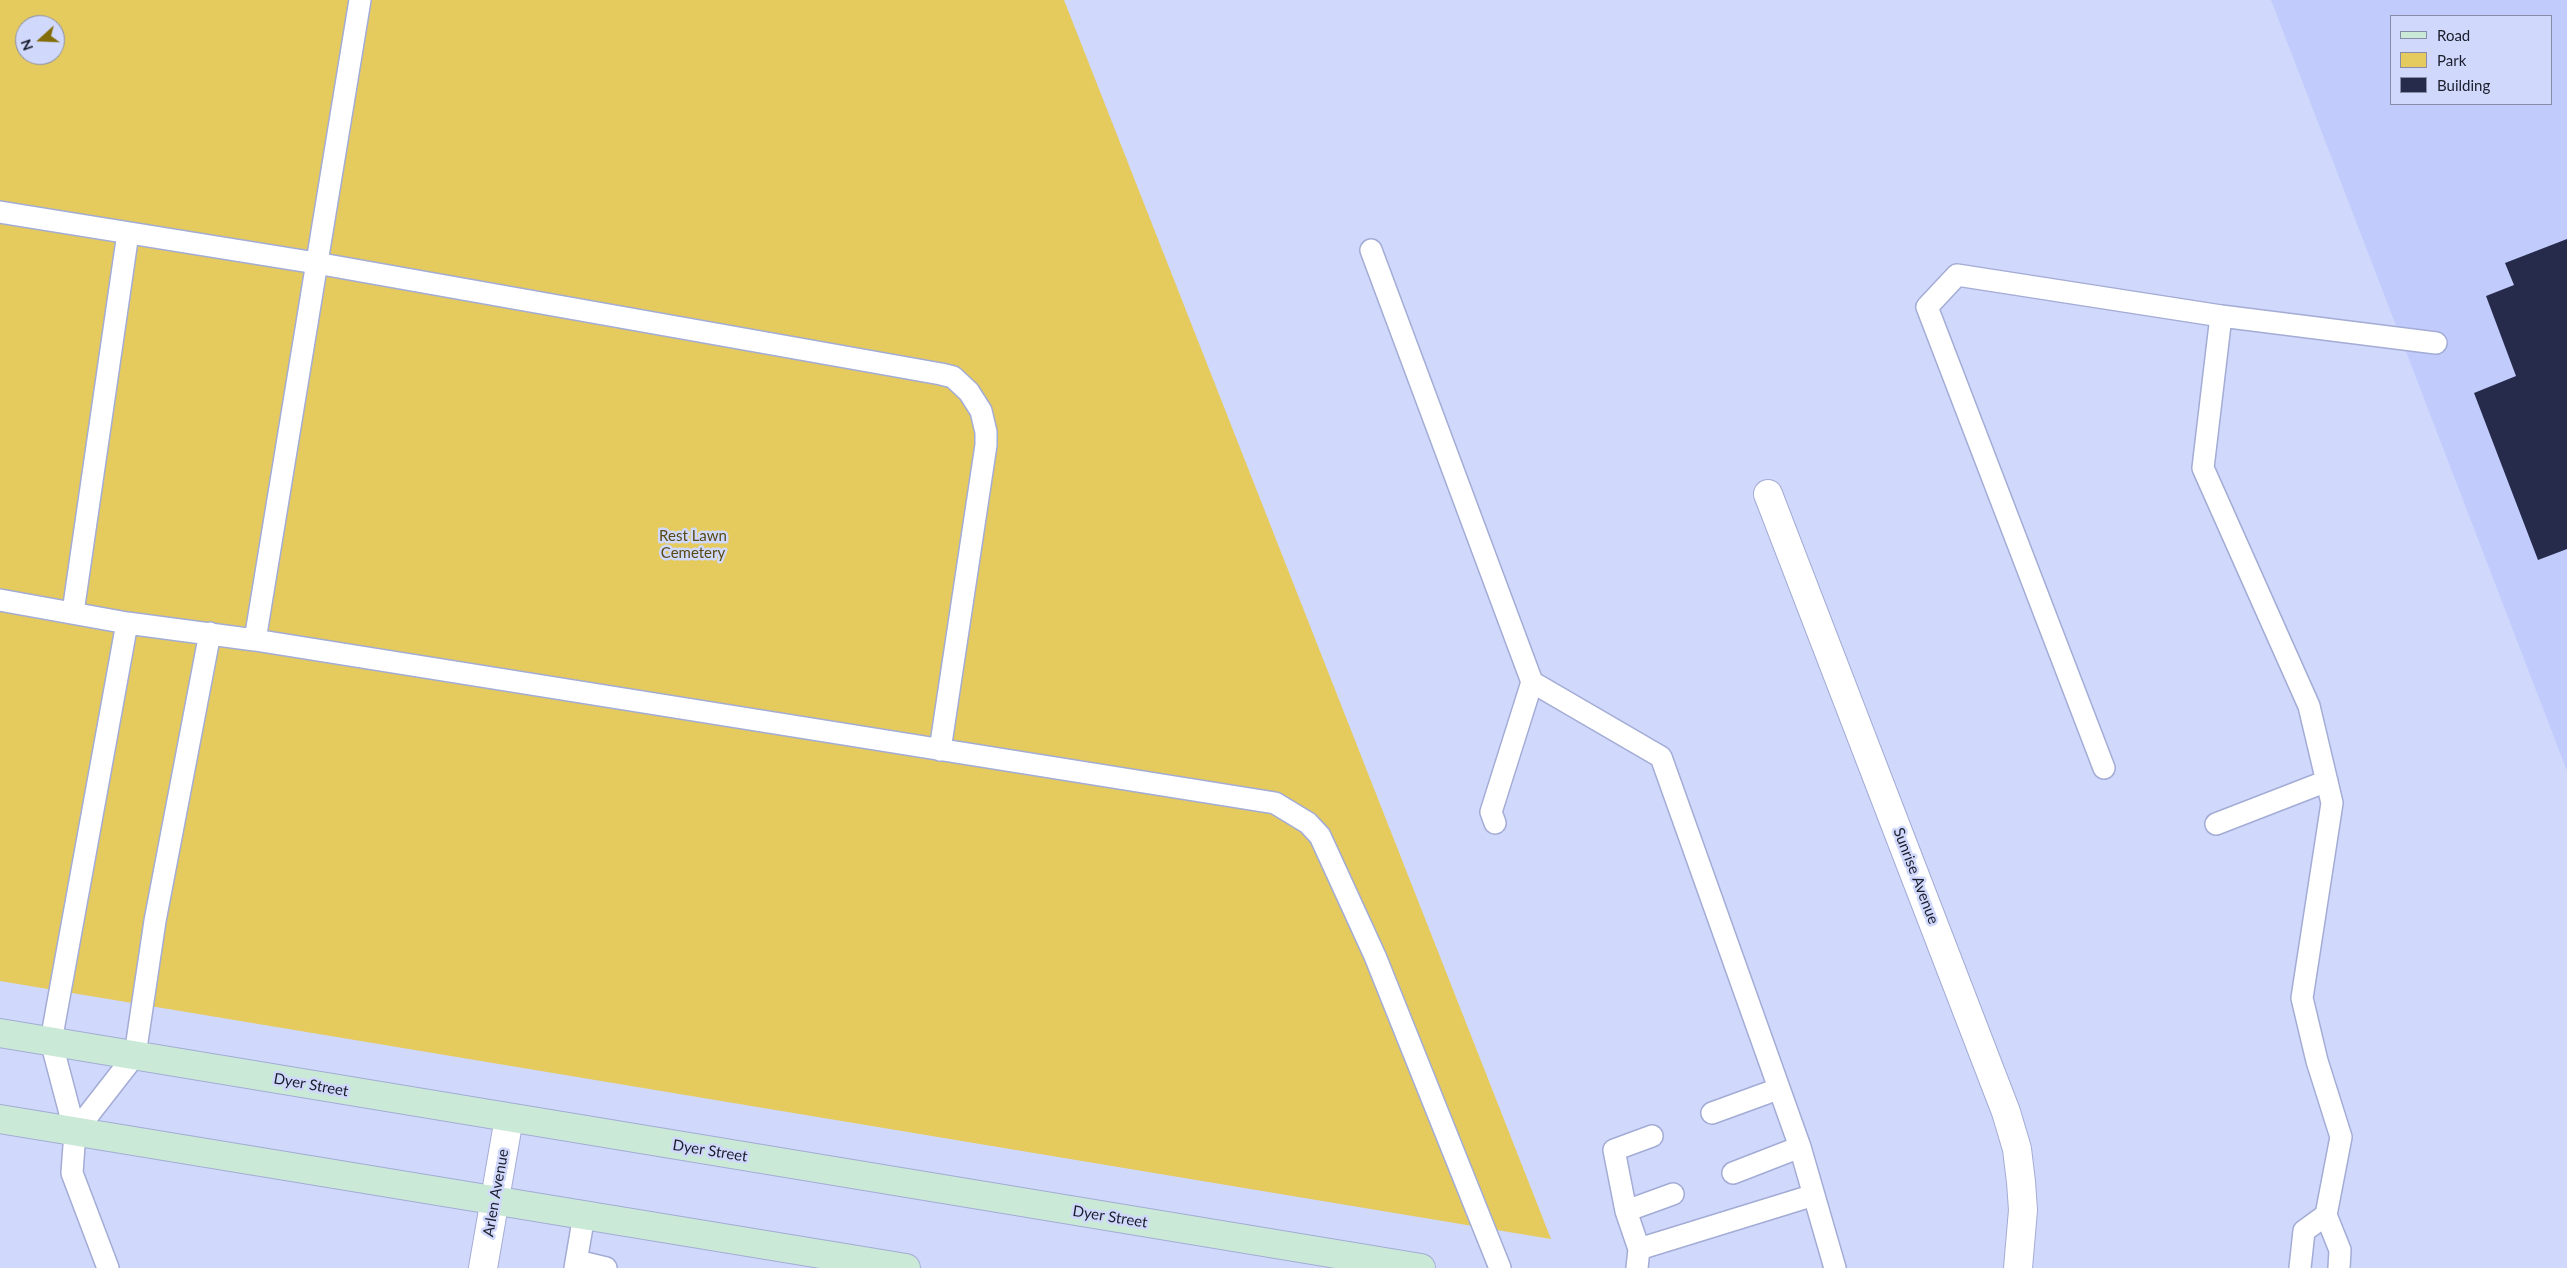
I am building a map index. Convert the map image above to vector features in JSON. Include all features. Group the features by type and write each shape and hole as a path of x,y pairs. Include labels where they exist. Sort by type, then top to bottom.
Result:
{"main road":[{"name":"Dyer Street","path":"0,1033 1421,1268"},
{"path":"0,1119 906,1268"}],"street":[{"name":"Sunrise Avenue","path":"1768,494 2006,1112 2017,1149 2021,1182 2022,1210 2018,1268"},
{"name":"Arlen Avenue","path":"483,1268 510,1118"}],"lane":[{"path":"255,640 360,0"},
{"path":"0,212 316,263 941,374 953,378 969,392 981,411 986,432 986,445 940,750"},
{"path":"73,612 128,233"},
{"path":"1371,250 1532,682 1490,812 1495,823"},
{"path":"2104,768 1927,307 1957,275 2220,316 2436,343"},
{"path":"2220,316 2204,468 2309,706 2332,803 2302,998 2316,1061 2341,1138 2326,1215 2340,1250 2339,1268"},
{"path":"0,600 127,623 255,640 1275,803 1308,823 1320,836 1375,956 1500,1268"},
{"path":"108,1268 72,1173 75,1132 51,1041 127,623"},
{"path":"75,1132 136,1055 155,921 210,633"},
{"path":"1532,682 1661,757 1800,1147 1835,1268"},
{"path":"2216,824 2327,780"},
{"path":"1712,1113 1778,1089"},
{"path":"1652,1136 1612,1144 1638,1258 1814,1195"},
{"path":"1733,1173 1800,1147"},
{"path":"1626,1211 1673,1194"},
{"path":"584,1214 576,1264 606,1268"},
{"path":"2300,1268 2304,1231 2326,1215"}],"shaded area":[{"path":"2271,0 2567,0 2567,771"}],"green space":[{"name":"Rest Lawn Cemetery","path":"0,0 1064,0 1551,1239 0,981"}],"building":[{"path":"2567,239 2567,549 2538,560 2474,393 2516,376 2486,296 2514,285 2505,263"}]}
